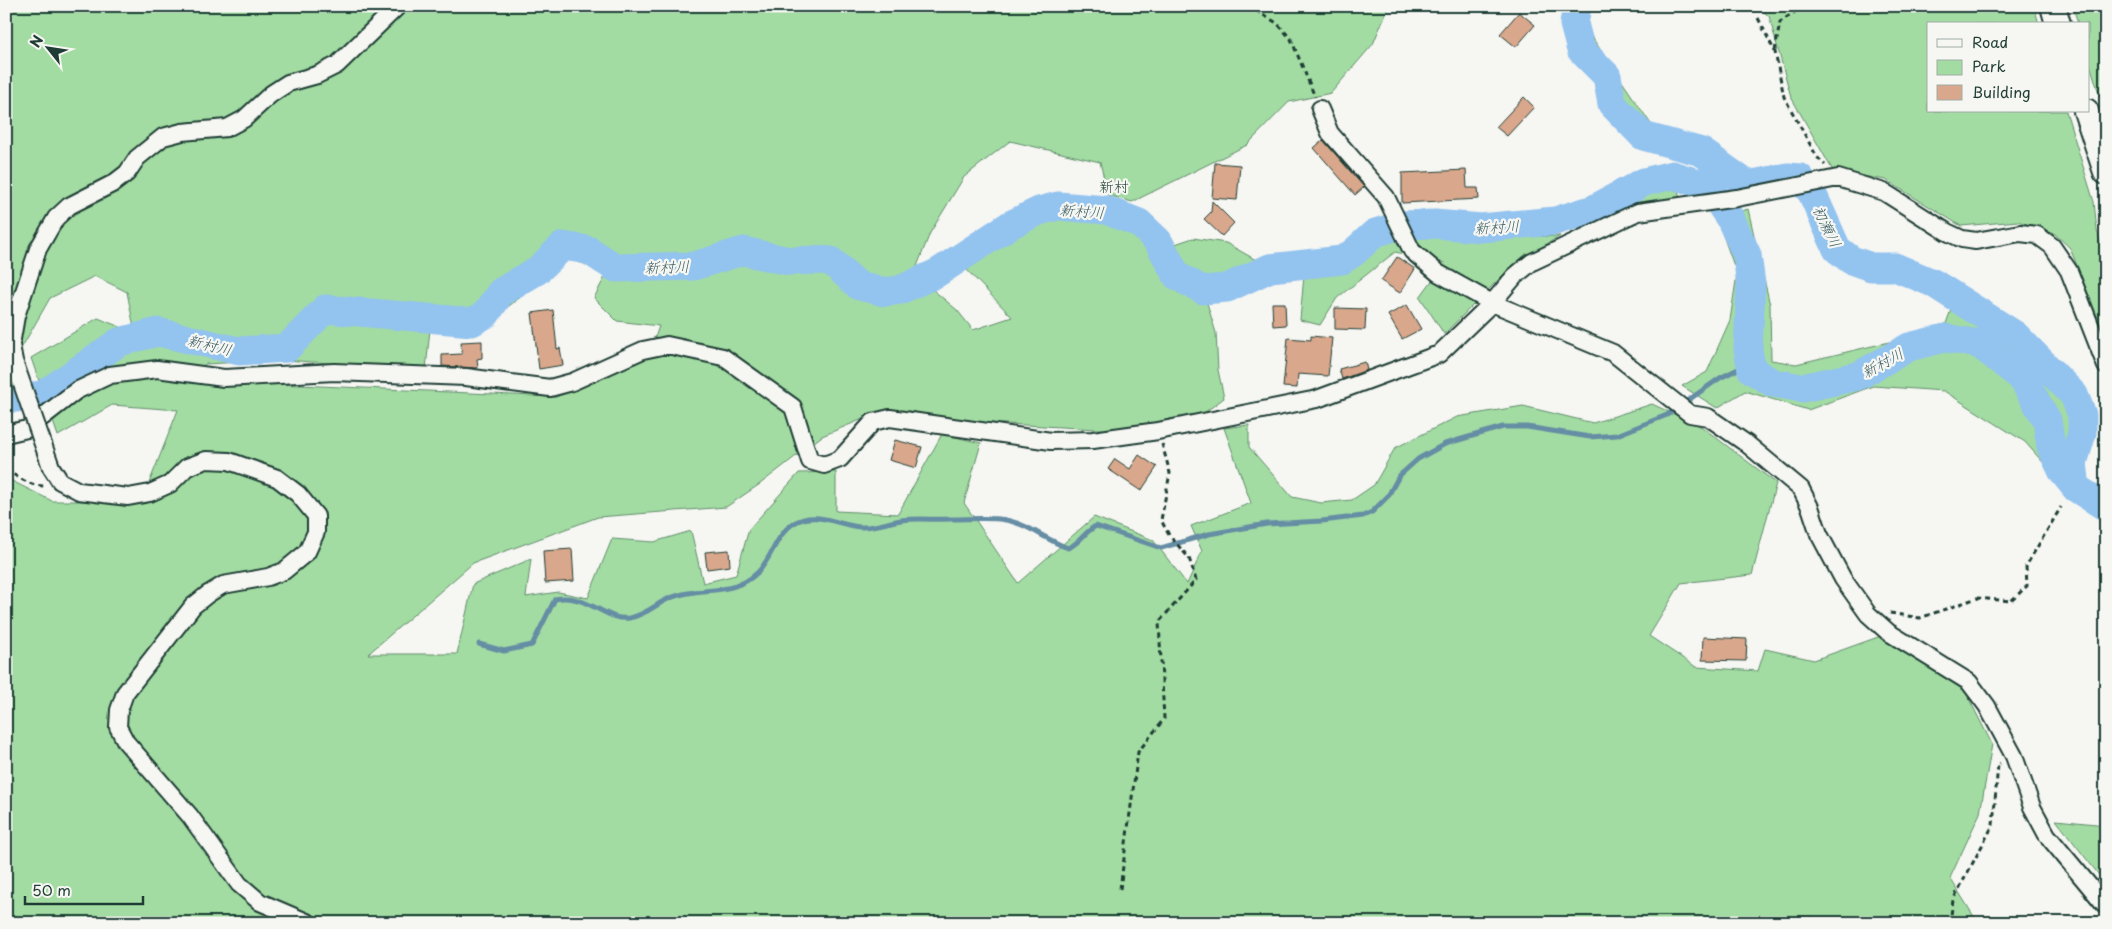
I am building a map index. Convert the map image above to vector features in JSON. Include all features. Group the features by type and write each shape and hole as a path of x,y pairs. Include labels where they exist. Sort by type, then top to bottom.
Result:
{"highway":[{"path":"2053,6 2057,22"},
{"path":"2086,112 2106,172"}],"street":[{"path":"309,923 260,902 239,884 190,816 126,742 118,727 119,710 125,693 194,606 208,594 223,585 268,577 284,571 307,552 316,532 316,516 298,494 277,478 229,461 206,460 187,467 170,484 150,493 128,498 79,491 60,482 51,467 14,361 11,344 16,316 38,249 56,218 69,206 114,183 127,173 137,158 163,137 182,132 227,128 244,119 271,94 288,83 317,75 337,65 398,6"},
{"path":"1320,109 1330,133 1386,197 1412,251 1438,273 1492,303 1613,353 1634,367 1666,396 1690,414 1708,417 1747,444 1801,489 1820,534 1843,579 1868,614 1888,632 1969,682 1987,706 2014,756 2032,807 2047,835 2106,906"},
{"path":"6,434 26,430 76,391 110,375 157,369 224,378 334,372 466,377 550,388 572,382 643,350 667,345 723,357 793,407 810,461 824,465 840,459 872,422 890,418 1051,441 1093,440 1158,431 1317,399 1439,354 1492,303 1515,276 1532,262 1638,212 1700,204 1838,178 1884,192 1947,232 1962,239 1976,241 2020,233 2036,235 2052,246 2069,271 2106,366"}],"path":[{"path":"1248,6 1277,23 1291,39 1320,109"},
{"path":"1775,52 1780,22 1804,6"},
{"path":"1758,18 1775,52 1784,97 1817,157 1838,178"},
{"path":"1120,889 1138,752 1164,720 1159,622 1196,580 1189,558 1169,535 1161,520 1170,473 1158,431"},
{"path":"6,470 39,486 52,486 60,482"},
{"path":"1884,608 1892,614 1920,618 1977,598 2011,601 2027,586 2026,566 2061,507"},
{"path":"1950,923 1953,900 1993,825 1998,764 2014,756"}],"green space":[{"path":"6,6 1389,6 1373,44 1331,93 1289,102 1247,145 1132,202 1108,195 1100,162 1010,141 964,177 930,233 914,274 957,310 973,330 1012,317 964,267 996,235 1048,208 1099,212 1139,235 1177,292 1207,303 1216,333 1218,370 1224,398 1204,413 1115,430 989,423 887,409 822,436 760,484 726,507 598,517 473,563 368,654 457,654 473,584 531,559 526,597 558,592 588,598 612,539 654,542 691,531 703,583 736,575 749,529 799,473 836,472 836,511 898,514 942,434 981,443 964,503 1018,583 1094,517 1153,540 1187,584 1202,551 1191,526 1251,503 1224,428 1249,425 1249,447 1292,497 1321,503 1352,500 1374,485 1395,448 1457,417 1523,406 1593,423 1652,404 1702,427 1776,483 1752,575 1681,583 1649,636 1696,667 1758,671 1765,649 1814,660 1881,636 1965,691 1992,744 1980,813 1950,878 1978,923 1812,923 1812,917 1786,916 1782,923 6,923 6,478 52,501 142,501 178,410 112,405 58,436 31,358 98,318 135,333 127,292 95,276 50,298 6,375","holes":["568,259 608,271 594,298 617,321 659,326 648,358 556,397 191,380 205,364 282,360 426,369 430,329 469,333 494,318"]},
{"path":"1567,6 1590,6 1585,27 1653,127 1707,145 1747,172 1745,192 1689,161 1642,146 1600,110 1598,77 1571,55"},
{"path":"1756,6 2034,6 2038,22 1927,22 1927,112 2066,112 2094,202 2097,231 2106,258 2106,338 2070,248 2055,234 2018,221 1961,226 1886,180 1833,171 1791,97 1769,16"},
{"path":"2073,6 2106,6 2106,116 2090,64 2090,22 2077,22"},
{"path":"1677,186 1680,199 1598,224 1595,218 1643,193"},
{"path":"1748,209 1770,305 1771,360 1796,364 1944,329 1952,307 2009,338 2069,407 2075,424 2067,459 2048,468 2025,442 1944,391 1873,386 1808,410 1745,391 1717,408 1682,386 1707,372 1730,320 1737,274 1717,219"},
{"path":"1398,233 1463,238 1560,236 1514,264 1444,334 1420,297 1445,263 1395,252 1337,298 1320,325 1300,320 1304,275 1343,267 1380,239"},
{"path":"1193,238 1226,243 1258,261 1222,283 1183,271 1175,244"},
{"path":"2056,820 2106,825 2106,884"}],"building":[{"path":"1519,12 1535,25 1516,47 1500,34"},
{"path":"1524,97 1534,107 1507,136 1496,127"},
{"path":"1323,140 1364,187 1355,195 1314,148"},
{"path":"1215,163 1240,165 1237,200 1212,198"},
{"path":"1466,170 1467,188 1478,188 1479,199 1402,203 1402,173"},
{"path":"1212,201 1234,223 1222,236 1204,219 1211,212"},
{"path":"1397,257 1415,269 1400,293 1381,281"},
{"path":"1272,303 1285,303 1286,325 1273,326"},
{"path":"1407,305 1421,329 1402,339 1388,315"},
{"path":"1335,308 1366,309 1365,330 1335,329"},
{"path":"553,310 557,349 560,348 563,365 539,369 532,313"},
{"path":"1311,336 1332,338 1328,376 1298,374 1297,388 1283,387 1288,338 1311,340"},
{"path":"482,341 482,358 477,359 478,368 442,366 442,355 462,354 461,342"},
{"path":"1365,362 1367,370 1342,379 1339,369"},
{"path":"895,440 922,447 916,468 889,460"},
{"path":"1139,455 1157,467 1141,491 1108,469 1115,459 1130,469"},
{"path":"572,549 574,581 545,583 543,551"},
{"path":"729,550 730,566 707,569 705,552"},
{"path":"1703,637 1747,639 1746,661 1702,660"}],"waterway":[{"name":"初瀬川","path":"1577,6 1574,24 1581,50 1607,76 1612,104 1643,136 1702,152 1748,185 1788,177 1800,178 1812,193 1837,249 1851,260 1871,267 1895,267 1933,283 2015,335 2074,395 2082,415 2082,433 2073,463 2076,488"},
{"name":"新村川","path":"6,396 15,398 43,395 119,342 158,332 239,351 287,348 325,309 472,322 486,314 501,292 538,270 563,246 588,250 616,268 694,266 743,251 789,261 831,261 859,286 884,292 900,290 937,273 1010,225 1039,211 1058,206 1106,210 1139,223 1158,241 1177,276 1203,290 1227,288 1270,268 1342,260 1353,253 1375,233 1401,225 1435,224 1481,228 1555,221 1594,209 1644,182 1672,175 1695,182 1714,195 1731,220 1747,255 1751,284 1748,350 1752,370 1773,383 1802,388 1858,376 1909,347 1945,338 1979,344 2022,378 2047,420 2051,447 2063,472 2076,488 2106,507"},
{"path":"479,644 504,651 532,645 555,599 566,598 576,600 612,616 629,618 642,614 673,597 738,585 758,572 783,533 794,523 802,519 827,519 860,527 875,526 907,519 999,519 1017,523 1068,548 1096,526 1161,548 1209,534 1267,524 1322,521 1363,516 1372,512 1388,496 1399,476 1418,459 1445,444 1503,427 1527,427 1590,437 1617,435 1667,415 1720,378 1738,369 1752,370"}],"district":[{"name":"新村","path":"1114,185"}]}
